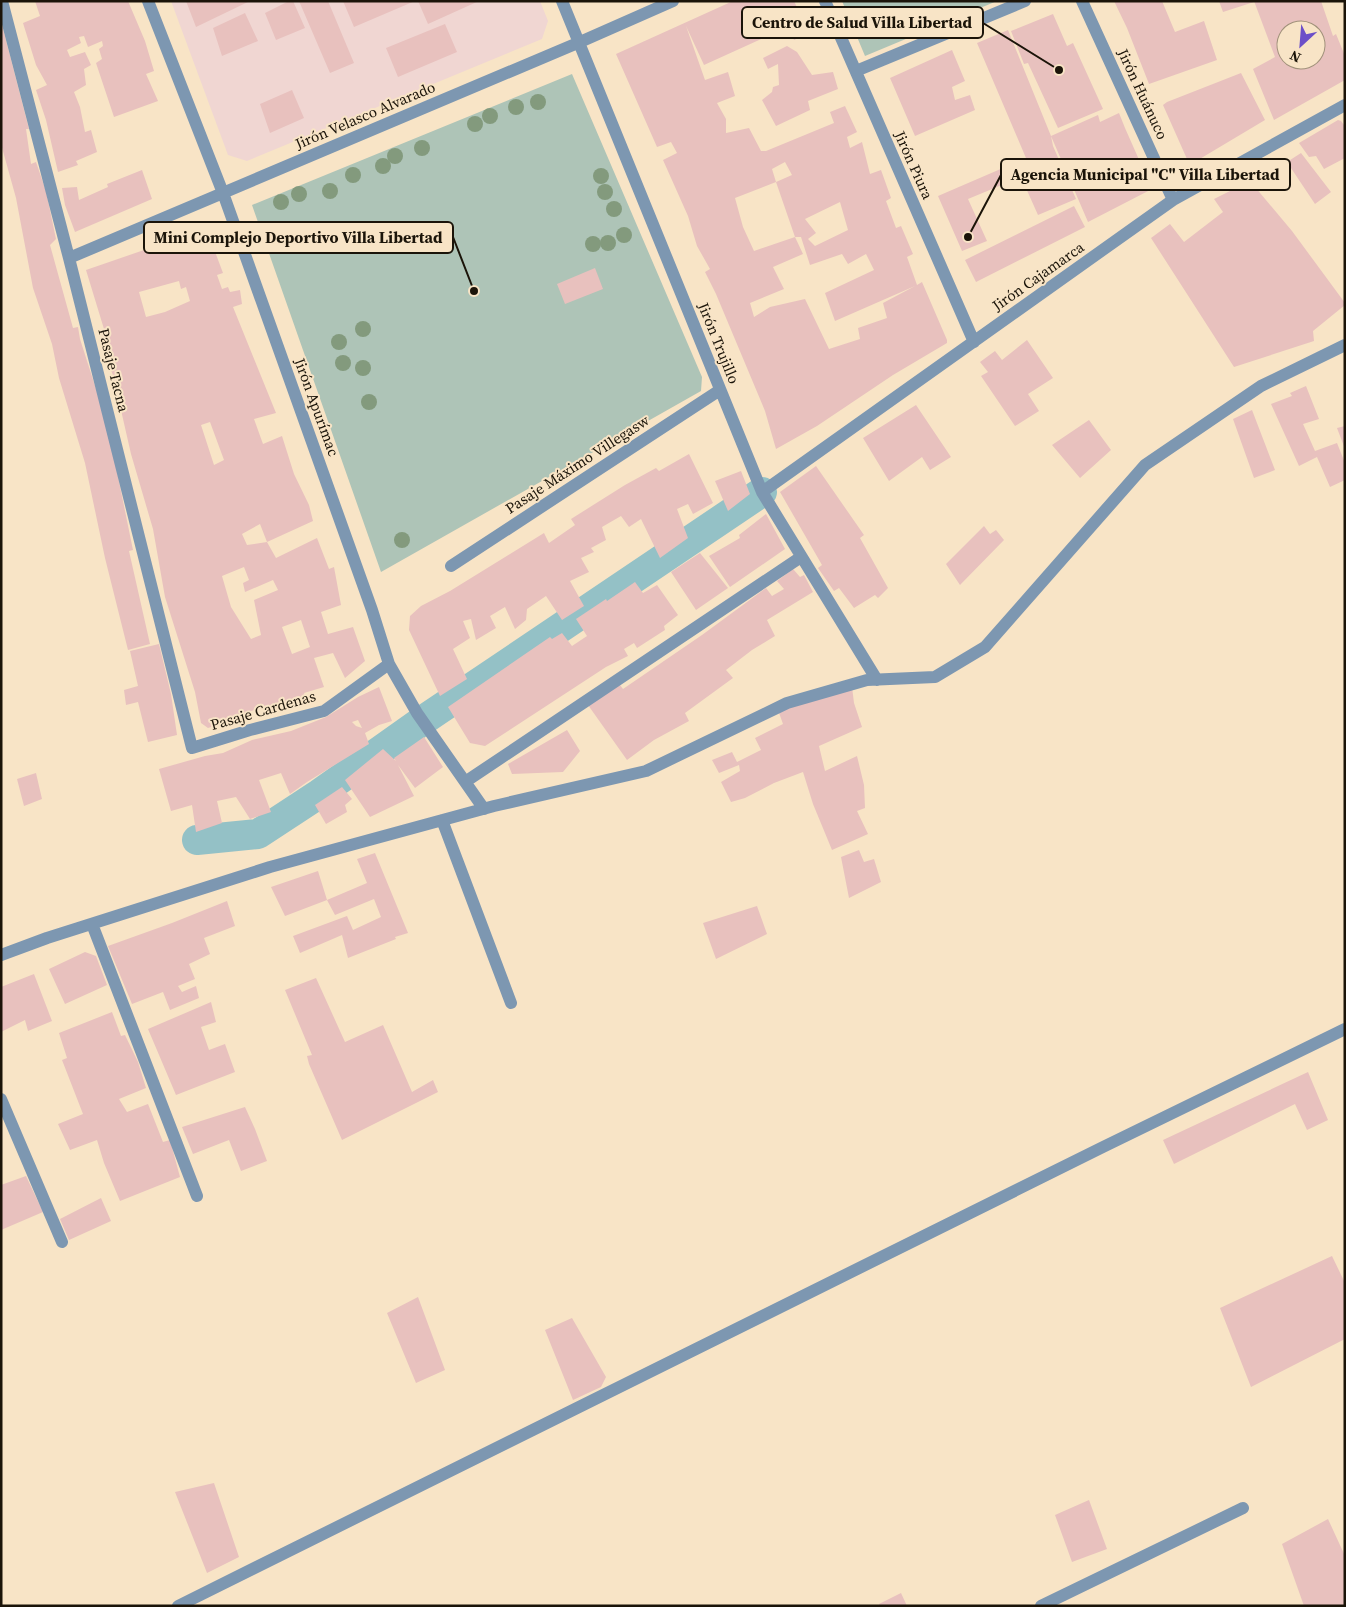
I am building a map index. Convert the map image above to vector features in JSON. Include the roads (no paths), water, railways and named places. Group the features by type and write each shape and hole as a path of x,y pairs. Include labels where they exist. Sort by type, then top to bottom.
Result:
{"street":[{"name":"Pasaje Tacna","path":"2,1 69,258 192,748"},
{"name":"Jirón Apurímac","path":"148,1 223,193 390,664 417,713 484,808"},
{"name":"Jirón Trujillo","path":"562,1 762,492 877,680"},
{"name":"Jirón Velasco Alvarado","path":"69,258 674,1"},
{"name":"Jirón Piura","path":"825,1 974,342"},
{"path":"856,71 1025,1"},
{"name":"Jirón Huánuco","path":"1082,1 1173,200"},
{"name":"Jirón Cajamarca","path":"762,492 1173,200 1345,105"},
{"path":"1,955 47,938 270,867 484,808 646,771 787,703 867,680 935,677 985,647 1145,465 1261,386 1345,345"},
{"name":"Pasaje Máximo Villegasw","path":"451,566 720,390"},
{"path":"465,782 801,557"},
{"name":"Pasaje Cardenas","path":"192,748 324,710 390,664"},
{"path":"442,820 511,1004"},
{"path":"92,924 197,1196"},
{"path":"178,1606 1345,1029"},
{"path":"1,1099 62,1242"},
{"path":"1041,1606 1243,1508"}],"waterway":[{"path":"197,840 258,834 762,492"}],"place":[{"name":"Centro de Salud Villa Libertad","path":"1059,70"},
{"name":"Agencia Municipal \"C\" Villa Libertad","path":"968,237"},
{"name":"Mini Complejo Deportivo Villa Libertad","path":"474,291"}]}
